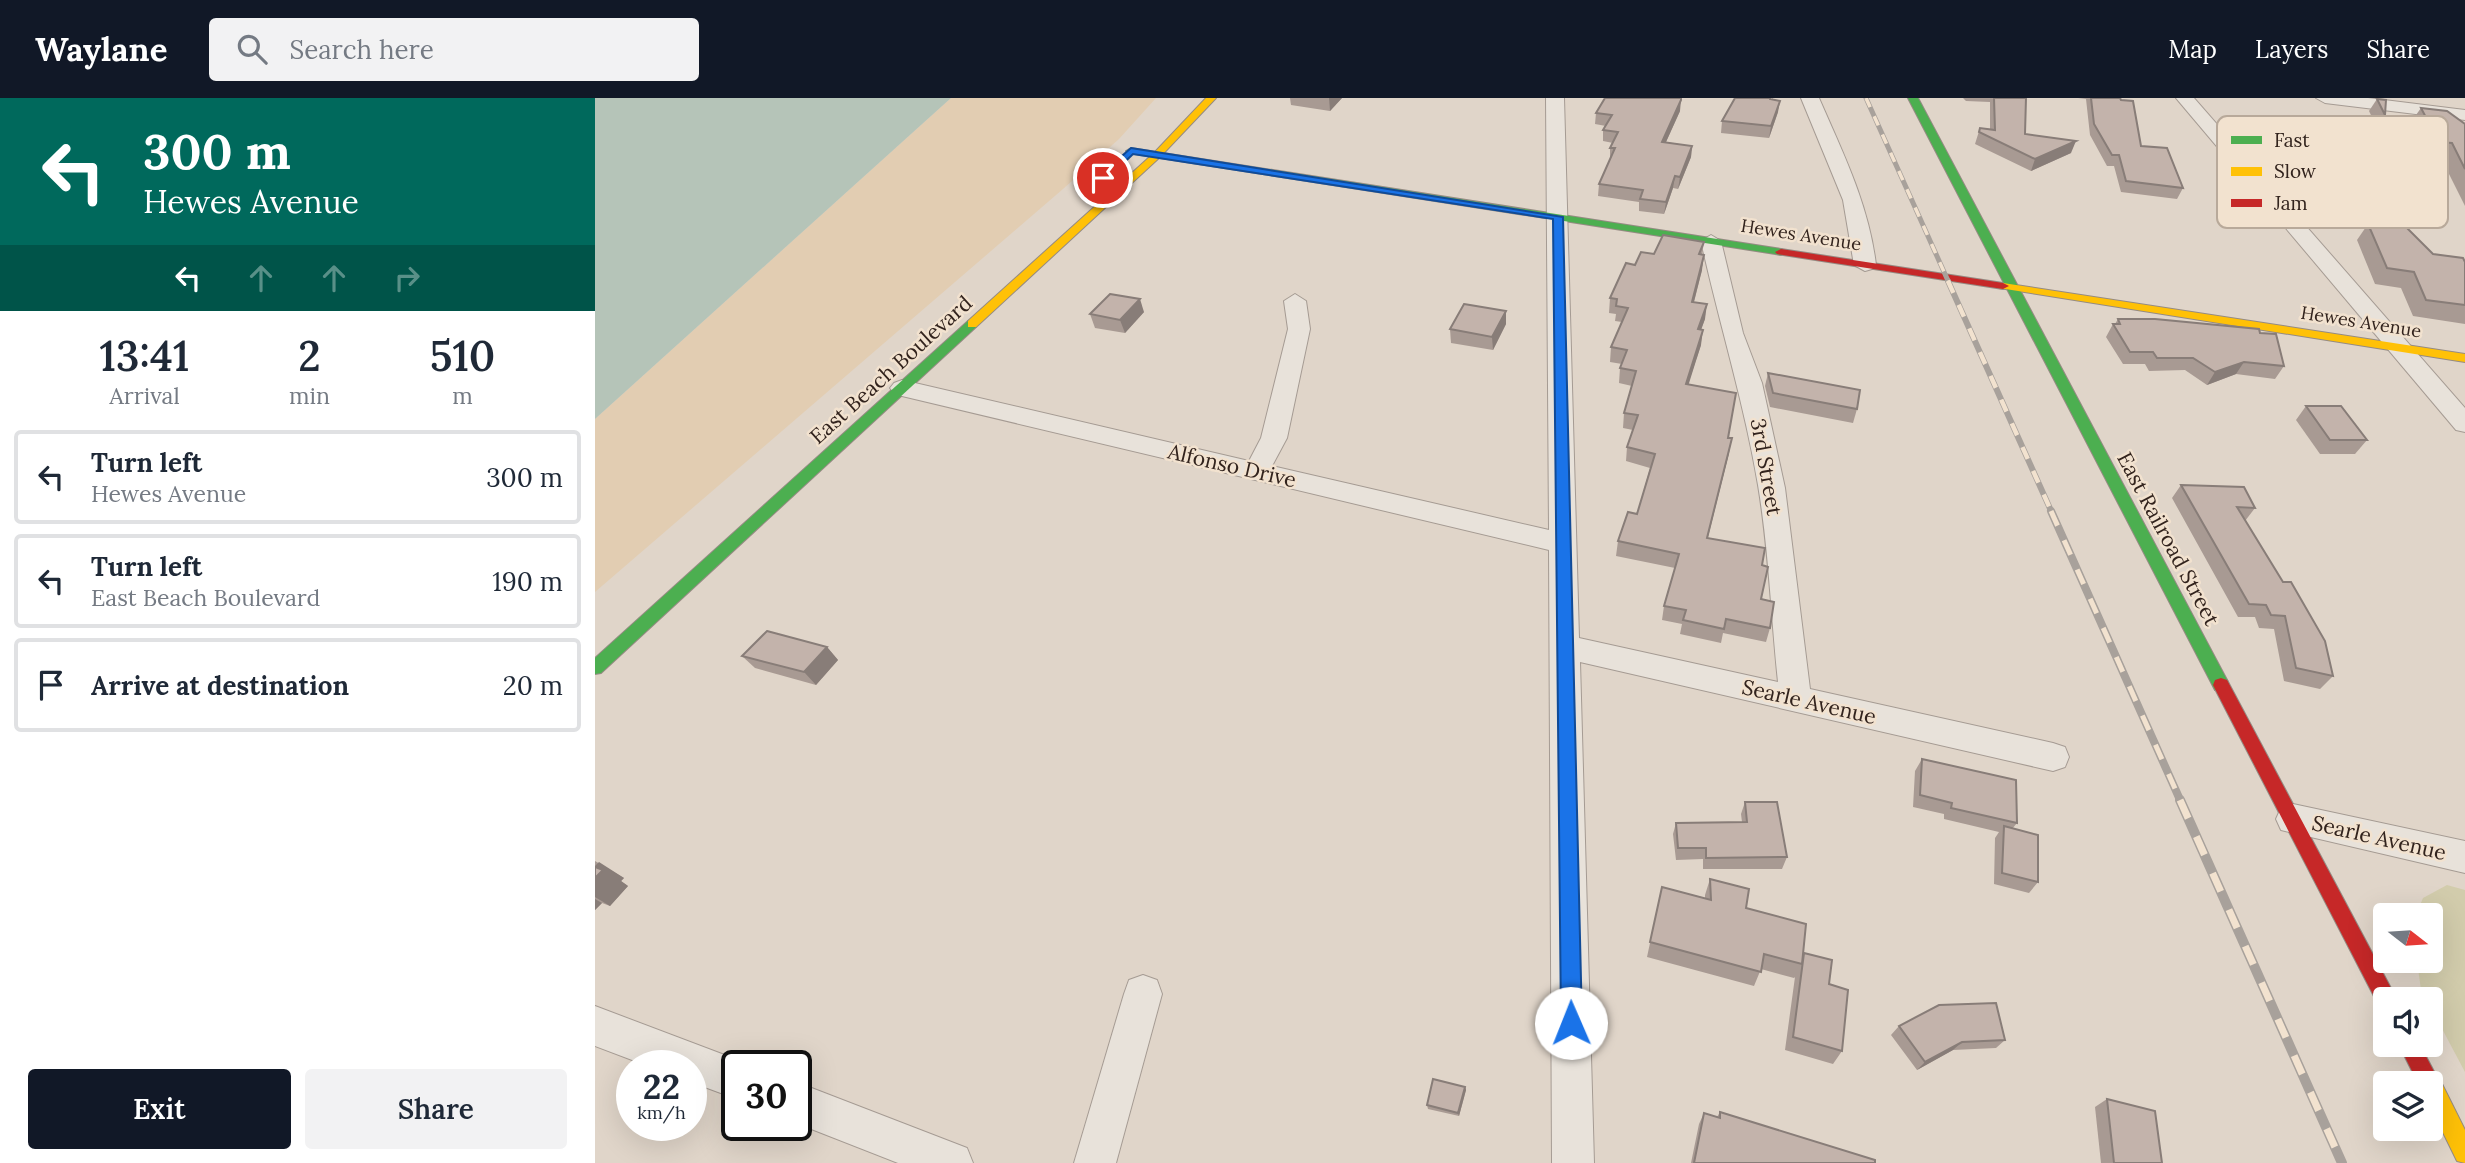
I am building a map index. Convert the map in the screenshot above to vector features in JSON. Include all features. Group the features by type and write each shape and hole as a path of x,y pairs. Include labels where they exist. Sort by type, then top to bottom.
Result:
{"main road":[{"name":"East Beach Boulevard","path":"595,668 1157,155 1211,98"},
{"name":"East Railroad Street","path":"1913,98 2380,987"},
{"name":"Hewes Avenue","path":"1147,135 1127,155 1157,155 2465,358"},
{"path":"2443,1110 2465,1153"}],"street":[{"path":"1555,98 1573,1163"},
{"path":"1810,98 1847,188 1864,250 1865,265"},
{"path":"2185,98 2217,135"},
{"path":"2325,98 2458,114"},
{"path":"2432,98 2458,114 2465,125"},
{"path":"2296,228 2465,424"},
{"name":"3rd Street","path":"1711,241 1732,334 1750,383 1772,488 1795,699"},
{"path":"1256,471 1275,438 1299,329 1295,301"},
{"name":"Alfonso Drive","path":"902,388 1563,543"},
{"name":"Searle Avenue","path":"1564,647 2053,757"},
{"name":"Searle Avenue","path":"2293,819 2465,857"},
{"path":"1095,1163 1143,994"},
{"path":"595,1026 721,1073"},
{"path":"812,1108 952,1163"}],"shaded area":[{"path":"595,98 951,98 595,419"},
{"path":"2447,885 2465,890 2465,1072 2443,1031 2443,987 2421,987 2419,973 2443,973 2443,903 2421,903 2423,898"}],"sand":[{"path":"951,98 1156,98 1119,139 1063,189 595,592 595,419"}],"building":[{"path":"1605,98 1681,98 1662,142 1692,146 1680,177 1675,176 1666,202 1640,199 1643,190 1599,184 1615,148 1610,148 1618,132 1603,130 1612,115 1596,113"},
{"path":"1735,98 1770,98 1780,101 1771,126 1722,121"},
{"path":"1994,98 2026,98 2025,134 2076,141 2035,159 1979,132 1980,128 1995,130"},
{"path":"2091,98 2133,101 2141,146 2167,148 2183,188 2126,181 2119,155 2112,155 2094,124"},
{"path":"2377,99 2386,100 2385,115"},
{"path":"2421,108 2447,111 2465,124 2465,169 2452,143 2448,143 2448,116 2425,116"},
{"path":"2370,228 2407,228 2433,254 2463,258 2465,305 2426,300 2414,272 2387,268"},
{"path":"1663,235 1704,242 1699,254 1704,255 1692,302 1707,304 1698,329 1703,330 1686,384 1736,393 1728,438 1732,438 1707,538 1765,548 1762,565 1768,567 1761,599 1774,602 1770,628 1726,619 1724,629 1683,620 1686,610 1664,606 1679,554 1618,541 1628,512 1637,514 1655,454 1627,447 1638,415 1624,413 1636,371 1620,368 1627,350 1611,347 1628,308 1616,306 1617,299 1610,298 1626,263 1635,265 1641,252 1654,254"},
{"path":"1110,294 1140,299 1120,320 1090,314"},
{"path":"1464,304 1506,311 1492,337 1450,329"},
{"path":"2118,319 2155,319 2259,329 2260,333 2276,334 2284,366 2244,362 2215,372 2193,358 2157,358 2153,352 2130,352 2113,324 2120,324"},
{"path":"1768,373 1860,390 1857,409 1773,393"},
{"path":"2306,406 2341,406 2367,440 2330,440"},
{"path":"2181,485 2244,487 2255,508 2237,507 2283,582 2291,582 2325,641 2333,676 2296,668 2285,616 2271,615 2266,605 2249,604"},
{"path":"767,631 827,647 804,672 742,656"},
{"path":"1922,759 2016,780 2017,823 1951,808 1952,803 1920,795"},
{"path":"1745,802 1777,802 1787,857 1706,858 1706,848 1678,848 1676,823 1747,822"},
{"path":"2004,826 2038,835 2038,882 2002,873"},
{"path":"595,867 603,870 595,878"},
{"path":"1710,879 1749,889 1746,908 1806,924 1802,964 1764,954 1761,972 1650,942 1662,887 1711,900"},
{"path":"1804,953 1832,960 1829,984 1848,990 1842,1051 1793,1037"},
{"path":"1996,1003 2005,1040 1962,1042 1925,1062 1899,1026 1939,1005"},
{"path":"1433,1079 1465,1087 1458,1113 1427,1105"},
{"path":"2107,1099 2155,1111 2162,1163 2114,1163"},
{"path":"1720,1112 1875,1160 1875,1163 1694,1163 1704,1113 1720,1118"}],"railway":[{"path":"1866,98 1949,283"},
{"path":"1948,281 2052,513"},
{"path":"2051,511 2181,802"},
{"path":"2180,800 2342,1163"}],"traffic: fast":[{"path":"1913,98 2221,685"},
{"path":"1131,151 1781,252"},
{"path":"595,668 972,324"}],"traffic: slow":[{"path":"972,324 1157,155 1211,98"},
{"path":"2003,286 2465,358"},
{"path":"2443,1110 2465,1153"}],"traffic: jam":[{"path":"1781,252 2003,286"},
{"path":"2221,685 2380,987"},
{"path":"2415,1057 2423,1071"}],"route":[{"path":"1103,178 1131,151 1558,217 1571,1023"}]}
